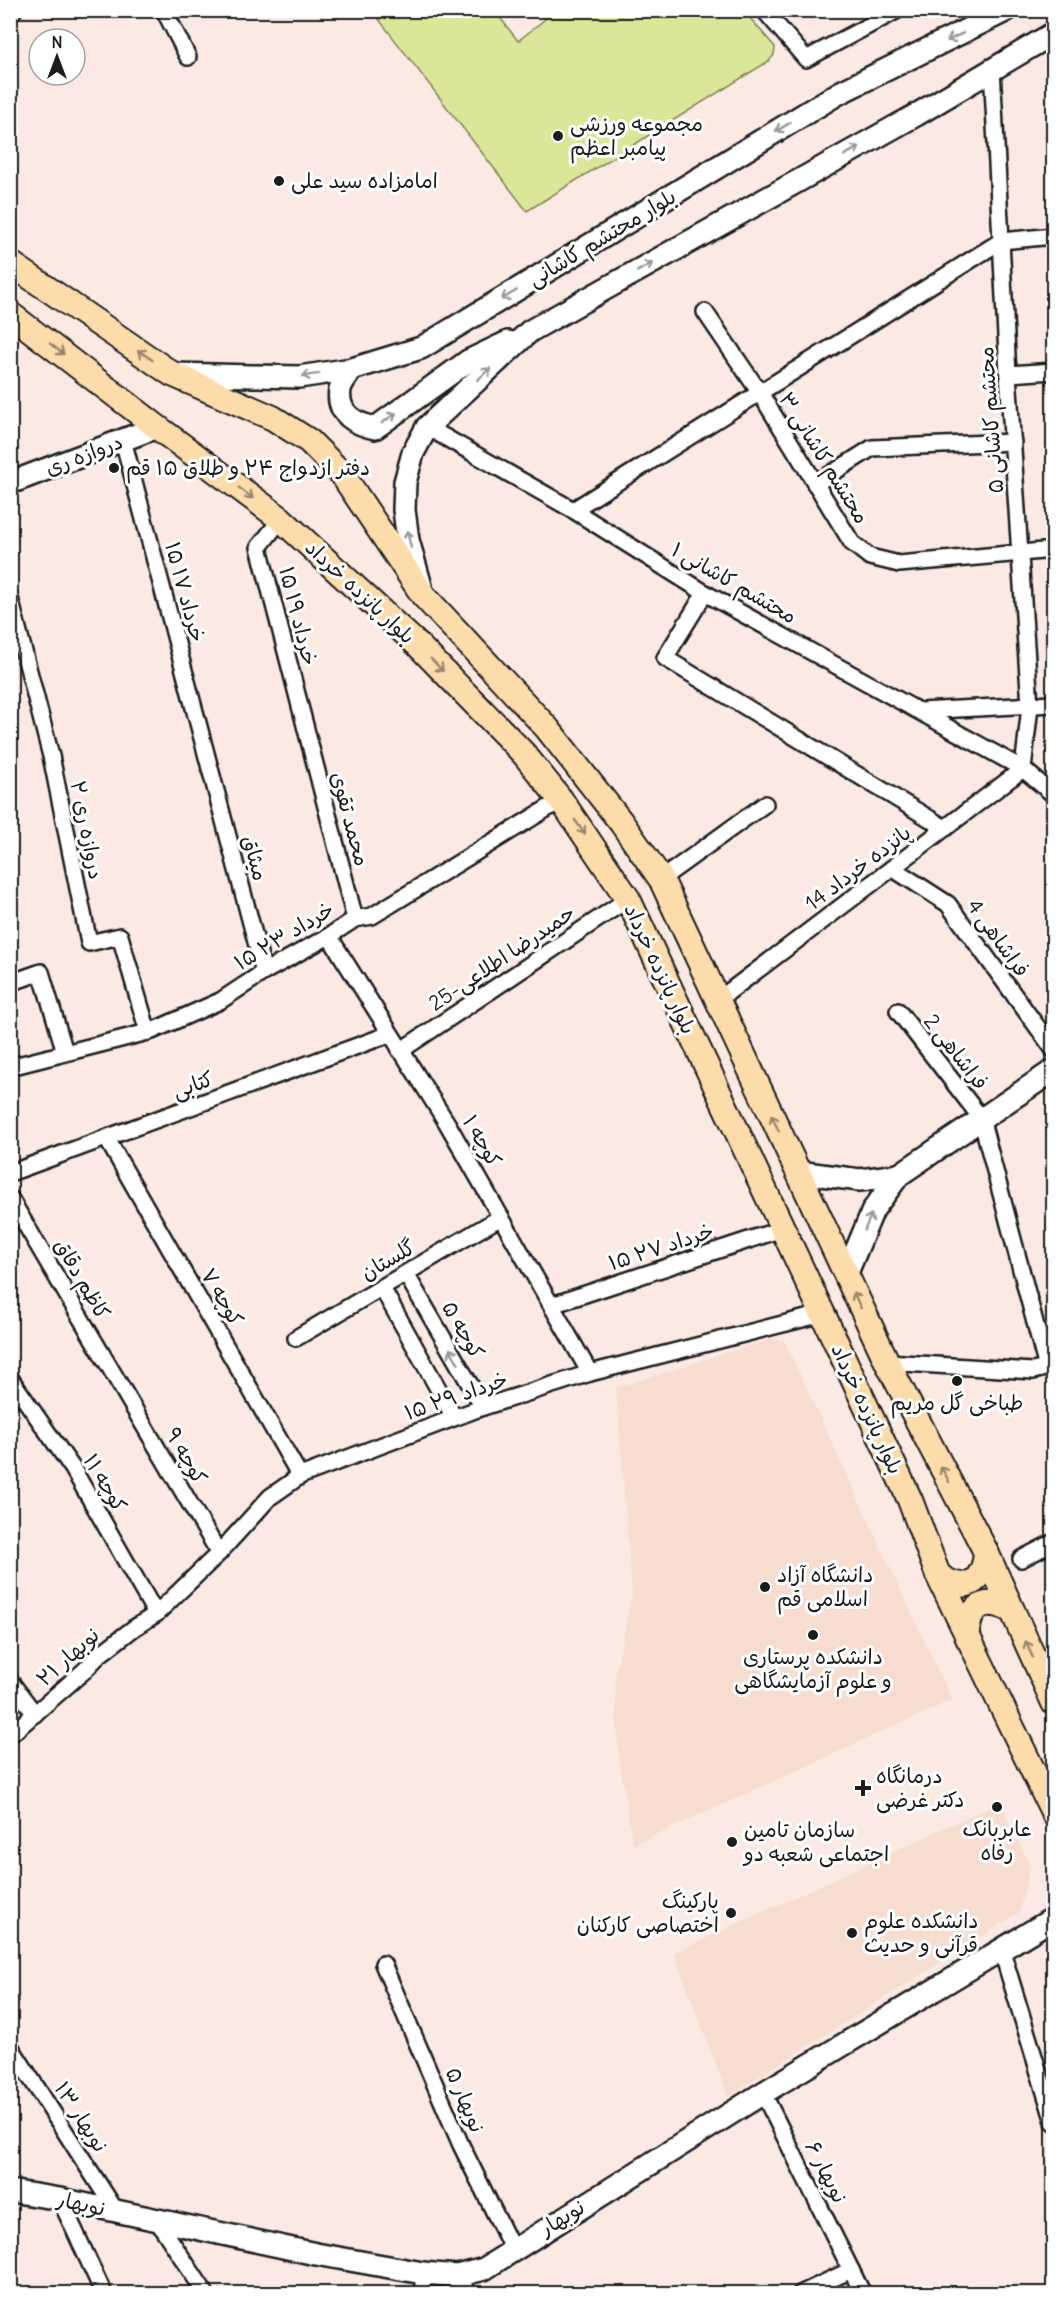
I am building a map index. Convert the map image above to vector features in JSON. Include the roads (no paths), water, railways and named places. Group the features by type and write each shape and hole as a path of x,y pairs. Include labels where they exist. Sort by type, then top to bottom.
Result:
{"main road":[{"name":"بلوار محتشم کاشانی","path":"172,374 299,377 352,369 421,348 839,93 979,17 1007,10"},
{"name":"بلوار محتشم کاشانی","path":"423,595 408,540 404,510 405,482 413,453 427,427 530,331 916,116 1053,33"},
{"name":"بلوار پانزده خرداد","path":"10,263 172,374 273,418 309,441 342,474 423,595 547,728 621,822 661,879 887,1362 986,1552 1053,1703"},
{"name":"بلوار پانزده خرداد","path":"10,314 280,519 419,646 524,754 561,800 628,898 910,1500 938,1575 1053,1814"},
{"path":"352,369 340,389 341,405 349,418 359,425 375,428 468,361 530,331"},
{"name":"دروازه ری","path":"10,483 157,427"},
{"path":"846,1275 873,1210 899,1174 1053,1070"},
{"path":"798,1172 861,1180 899,1174"},
{"path":"938,1575 950,1584 964,1585 977,1579 985,1567 986,1552"},
{"path":"968,1638 967,1624 973,1611 986,1604 999,1604 1012,1611"},
{"name":"نوبهار","path":"10,2191 60,2199 316,2254 423,2283 484,2269 763,2093 1053,1918"}],"street":[{"path":"164,10 188,57"},
{"path":"764,10 806,59 898,10"},
{"name":"محتشم کاشانی ۵","path":"992,68 1008,374 1030,706 1023,769"},
{"path":"573,510 1001,241 1053,236"},
{"name":"محتشم کاشانی ۳","path":"705,312 760,393 852,543 870,557 899,564 1053,550"},
{"path":"1008,374 1053,370"},
{"name":"محتشم کاشانی ۱","path":"427,427 573,510 705,592 1023,769 1053,795"},
{"name":"۱۵ خرداد ۱۷","path":"123,440 206,755"},
{"path":"815,484 872,448 1013,442"},
{"name":"۱۵ خرداد ۱۹","path":"280,519 259,547 305,730"},
{"path":"705,592 665,658 945,828"},
{"name":"دروازه ری ۲","path":"10,598 51,756 89,943 120,936 148,1032"},
{"path":"920,711 1053,704"},
{"name":"محمد تقوی","path":"305,730 355,919"},
{"name":"میثاق","path":"206,755 264,972"},
{"name":"پانزده خرداد 14","path":"718,1000 1023,769"},
{"name":"۱۵ خرداد ۲۳","path":"10,1067 148,1032 220,1001 264,972 355,919 372,916 561,800"},
{"path":"661,879 765,804"},
{"name":"فراشاهی 4","path":"892,868 948,904 1053,1050"},
{"name":"حمیدرضا اطلاعی-25","path":"400,1051 628,898"},
{"name":"کوچه ۱","path":"329,936 447,1123 590,1373"},
{"path":"10,983 41,972 65,1052"},
{"name":"فراشاهی 2","path":"898,1011 981,1118"},
{"name":"کتابی","path":"10,1173 390,1034"},
{"path":"887,1362 1033,1371 1050,1367 981,1118"},
{"name":"کوچه ۷","path":"107,1139 300,1476"},
{"name":"کاظم دقاق","path":"10,1198 118,1382"},
{"name":"گلستان","path":"296,1338 501,1217"},
{"name":"۱۵ خرداد ۲۷","path":"552,1305 782,1229"},
{"name":"کوچه ۵","path":"406,1274 483,1407"},
{"path":"382,1288 454,1417"},
{"name":"۱۵ خرداد ۲۹","path":"156,1614 219,1553 270,1497 300,1476 454,1417 590,1373 822,1314"},
{"name":"کوچه ۱۱","path":"10,1378 73,1469 156,1614"},
{"name":"کوچه ۹","path":"118,1382 219,1553"},
{"path":"1021,1559 1053,1542"},
{"name":"نوبهار ۲۱","path":"10,1735 84,1671 99,1655 156,1614"},
{"path":"10,1681 35,1714"},
{"path":"1001,1948 1053,2122"},
{"name":"نوبهار ۵","path":"383,1964 461,2145 513,2250"},
{"name":"نوبهار ۱۳","path":"10,2046 116,2211"},
{"name":"نوبهار ۶","path":"763,2093 863,2294"},
{"path":"60,2199 104,2294"},
{"path":"157,2220 206,2294"},
{"path":"800,2294 851,2270"},
{"path":"457,2276 469,2294"}],"place":[{"name":"مجموعه ورزشی پیامبر اعظم","path":"558,136"},
{"name":"امامزاده سید علی","path":"279,181"},
{"name":"دفتر ازدواج ۲۴ و طلاق ۱۵ قم","path":"114,468"},
{"name":"طباخی گل مریم","path":"957,1381"},
{"name":"دانشگاه آزاد اسلامی قم","path":"765,1587"},
{"name":"دانشکده پرستاری و علوم آزمایشگاهی","path":"813,1635"},
{"name":"درمانگاه دکتر غرضی","path":"863,1788"},
{"name":"عابربانک رفاه","path":"997,1807"},
{"name":"سازمان تامین اجتماعی شعبه دو","path":"732,1842"},
{"name":"پارکینگ اختصاصی کارکنان","path":"731,1913"},
{"name":"دانشکده علوم قرآنی و حدیث","path":"852,1933"}]}
